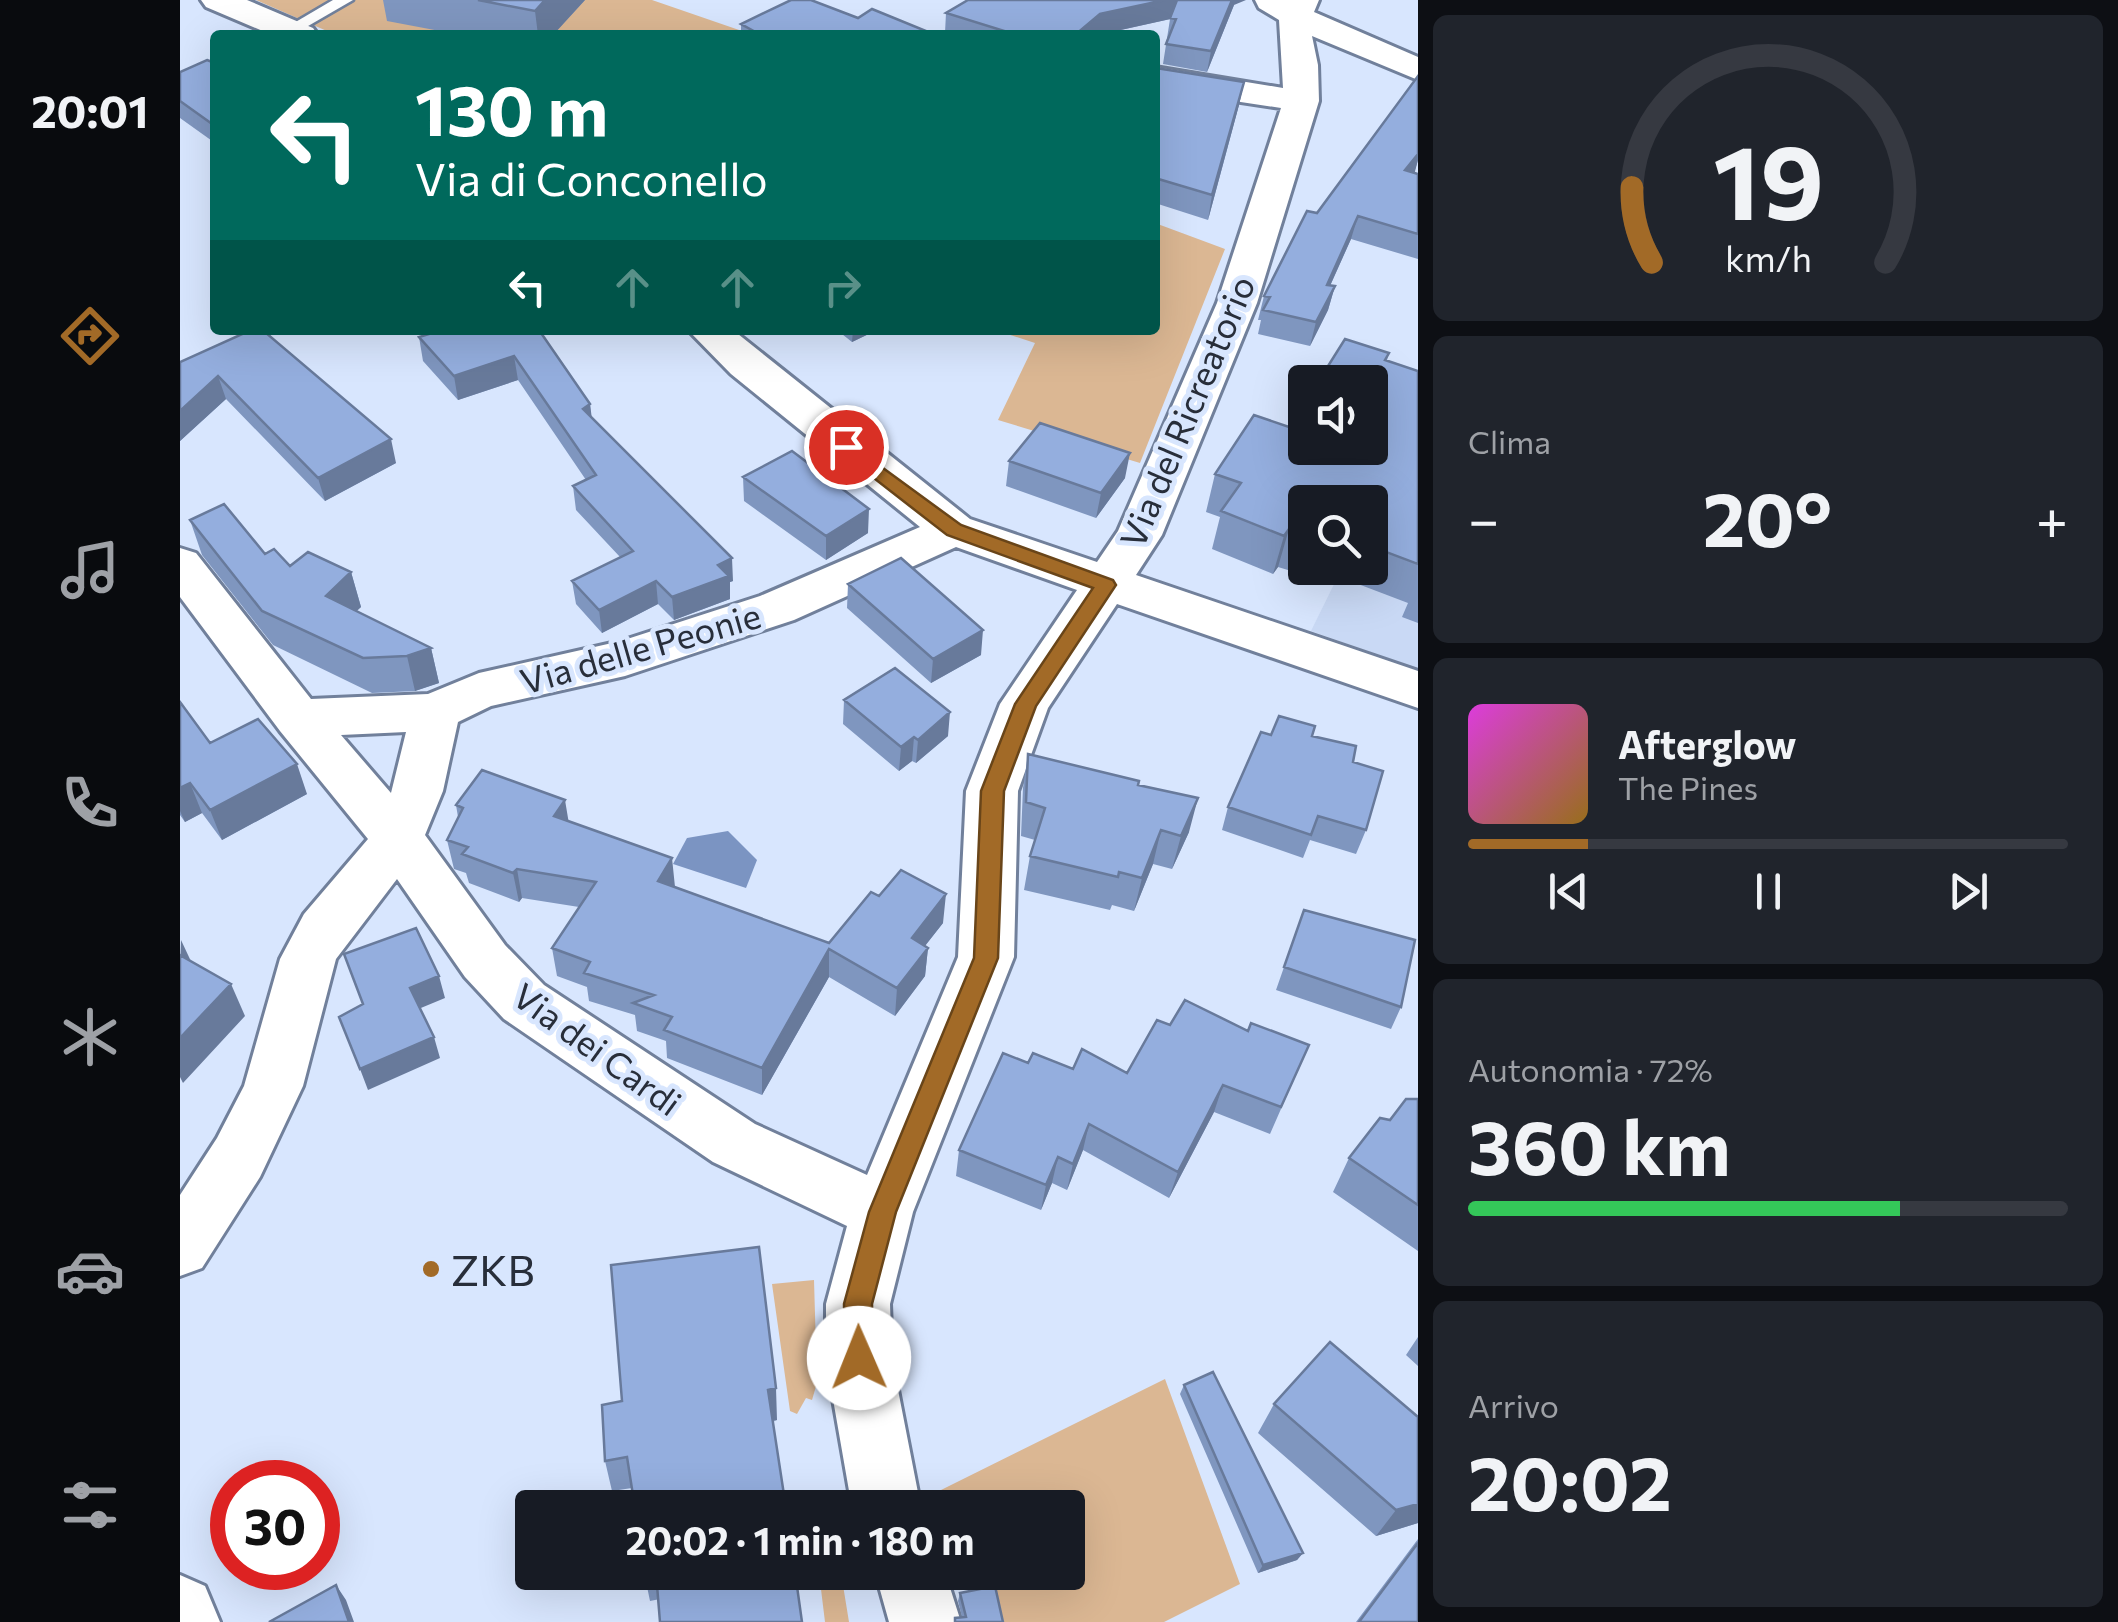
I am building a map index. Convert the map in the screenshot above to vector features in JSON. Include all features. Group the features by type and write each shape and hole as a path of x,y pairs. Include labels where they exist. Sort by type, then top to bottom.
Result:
{"street":[{"path":"218,0 291,30"},
{"name":"Via del Ricreatorio","path":"1289,5 1418,70"},
{"name":"Via del Ricreatorio","path":"885,1490 859,1358 858,1304 882,1212 986,958 992,791 1026,704 1138,536 1237,303 1301,101 1289,5"},
{"path":"1160,79 1301,101"},
{"path":"715,335 746,366 954,530 1418,690"},
{"name":"Via delle Peonie","path":"434,712 479,692 625,658 718,630 954,530"},
{"name":"Via dei Cardi","path":"180,564 298,718 397,837 485,961 524,1002 734,1143 882,1212"},
{"path":"180,1247 259,1126 283,1059 296,988 315,944 342,903 397,837 426,762 434,712 298,718"},
{"path":"915,1590 925,1622"},
{"path":"180,1611 184,1622"}],"lane":[{"path":"299,30 345,0"}],"shaded area":[{"path":"256,0 652,0 739,30 325,30"},
{"path":"1160,225 1225,249 1140,463 998,420 1035,343 1010,335 1160,335"},
{"path":"1418,474 1418,669 1311,631 1334,585 1388,585 1388,533"},
{"path":"814,1280 817,1383 812,1400 806,1398 797,1414 790,1411 772,1284"},
{"path":"1165,1379 1240,1584 1164,1622 1003,1622 988,1590 1085,1590 1085,1490 941,1490"},
{"path":"821,1590 844,1590 849,1622 825,1622"}],"water":[{"path":"728,831 757,860 746,888 673,864 687,838"}],"building":[{"path":"478,0 545,0 535,11"},
{"path":"791,0 811,0 858,18 872,9 924,30 752,30 741,24"},
{"path":"968,0 1165,0 1100,14 1081,30 1001,30 946,13"},
{"path":"1177,0 1232,0 1211,51 1166,44 1176,19 1170,18"},
{"path":"210,61 210,122 180,101 180,72"},
{"path":"1160,69 1244,82 1212,195 1160,179"},
{"path":"1418,76 1418,154 1405,170 1418,174 1418,234 1358,216 1327,285 1335,286 1316,322 1263,310 1270,297 1264,296 1307,211 1317,213"},
{"path":"240,335 268,335 391,439 318,478 218,376 180,411 180,362"},
{"path":"542,335 590,404 583,409 732,558 718,565 729,576 672,597 656,581 599,610 572,581 633,551 573,486 596,475 514,356 454,376 419,337"},
{"path":"1345,339 1389,353 1385,360 1418,371 1418,564 1388,553 1388,485 1288,485 1288,530 1284,536 1221,511 1241,483 1215,474 1254,415 1288,427 1288,465 1388,465 1388,365 1329,365"},
{"path":"1040,423 1130,453 1101,493 1009,461"},
{"path":"792,451 869,509 826,536 743,477"},
{"path":"224,504 265,554 274,549 290,566 308,552 351,572 326,596 431,648 407,656 363,658 262,611 190,520"},
{"path":"901,558 983,630 933,659 848,584"},
{"path":"895,668 950,712 918,740 914,737 901,747 844,700"},
{"path":"180,702 210,743 258,719 297,764 210,810 190,783 180,788"},
{"path":"1279,716 1315,726 1312,736 1356,746 1353,762 1383,771 1366,830 1318,816 1311,835 1228,807 1261,732 1271,735"},
{"path":"1028,754 1198,798 1181,836 1161,830 1142,878 1119,872 1118,877 1030,856 1045,808 1026,802"},
{"path":"482,770 565,800 554,816 672,858 658,881 829,943 871,892 879,896 901,870 946,894 912,938 928,948 897,988 829,949 762,1068 664,1030 672,1017 633,1003 654,995 584,973 590,962 552,948 596,882 517,869 513,873 462,854 468,847 447,840 463,808 456,805"},
{"path":"1304,910 1415,940 1401,1007 1284,967"},
{"path":"416,928 439,976 410,988 434,1037 360,1069 339,1017 363,1004 344,954"},
{"path":"180,955 231,984 180,1038"},
{"path":"1185,1000 1248,1031 1251,1023 1309,1045 1281,1107 1223,1085 1178,1172 1089,1124 1073,1164 1058,1157 1046,1185 959,1150 1003,1053 1028,1063 1033,1053 1073,1069 1082,1049 1127,1073 1157,1020 1170,1025"},
{"path":"1406,1099 1418,1099 1418,1205 1349,1158 1380,1118 1390,1120"},
{"path":"759,1247 776,1388 768,1390 783,1490 632,1490 627,1457 605,1461 602,1405 622,1401 611,1265"},
{"path":"1330,1342 1418,1417 1418,1504 1396,1510 1274,1404"},
{"path":"1213,1372 1303,1553 1263,1565 1184,1385"},
{"path":"1418,1543 1418,1622 1359,1622"},
{"path":"327,1590 338,1590 349,1622 269,1622"},
{"path":"657,1590 798,1590 802,1622 660,1622"},
{"path":"996,1590 1003,1622 955,1622 955,1618 966,1617 960,1593"}],"place":[{"name":"ZKB","path":"431,1269"}],"route":[{"path":"846,447 954,530 1106,585 1026,704 992,791 986,958 882,1212 858,1304 859,1358"}]}
